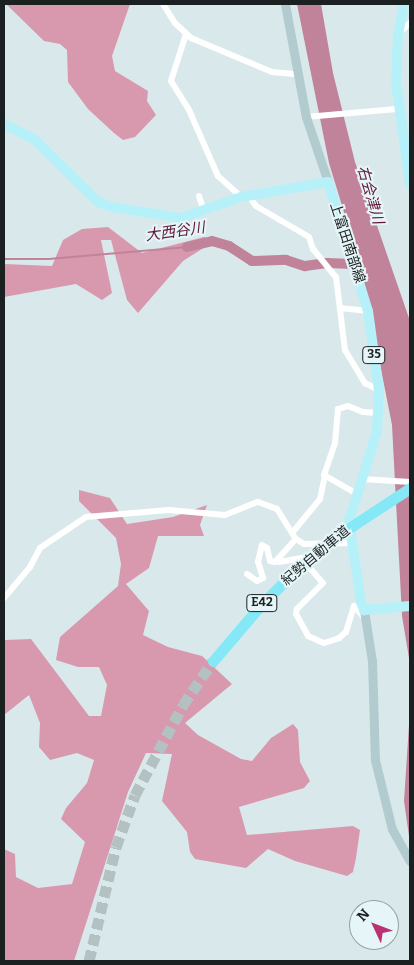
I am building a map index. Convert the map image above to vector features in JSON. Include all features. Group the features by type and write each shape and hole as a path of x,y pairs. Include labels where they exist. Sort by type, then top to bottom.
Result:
{"highway":[{"name":"紀勢自動車道","path":"213,661 260,606 318,552 410,488"}],"main road":[{"path":"404,4 398,34 397,109 410,184"},
{"path":"4,124 35,140 98,202 181,218 203,208 245,197 328,182"},
{"name":"上富田南部線","path":"328,182 368,311 379,390 379,413 349,521 351,544 365,615"},
{"path":"365,615 394,607 410,606"}],"street":[{"path":"163,4 186,34 260,68 297,74"},
{"path":"285,4 297,74 328,182"},
{"path":"398,34 410,23"},
{"path":"186,34 171,81 189,110 218,176 256,206 308,237 316,254 336,277 345,350 366,384 379,390"},
{"path":"310,116 345,111 397,109"},
{"path":"199,196 203,208"},
{"path":"340,308 368,311"},
{"path":"278,562 320,499 335,443 338,409 348,406 363,412 379,413"},
{"path":"325,475 358,494"},
{"path":"362,479 410,482"},
{"path":"4,598 30,567 40,548 86,517 169,510 224,514 258,502 277,509 294,536 304,544 351,544"},
{"path":"247,574 258,581 263,578 258,562 262,545 267,548 270,561 278,562 302,558"},
{"path":"309,567 323,583 297,609 296,614 308,636 324,643 339,638 346,632 354,606 365,615 372,661 375,760 392,829 410,861"}],"shaded area":[{"path":"6,4 130,4 112,56 115,71 148,91 147,101 156,115 135,137 123,140 88,109 68,82 67,50 60,44 44,41"},
{"path":"297,4 321,4 333,73 355,162 410,321 410,843 404,801 409,725 409,658 402,616 392,425 361,268 329,163"},
{"path":"108,227 142,253 204,237 216,240 183,261 138,313 127,300 111,240 101,240 112,293 102,300 76,284 4,297 4,264 52,266 63,240 82,229"},
{"path":"79,490 110,498 127,524 173,517 207,505 200,525 204,536 158,536 149,568 126,584 149,611 143,635 168,647 202,656 232,684 185,723 198,735 241,759 252,761 271,738 293,724 298,730 300,762 310,781 304,788 239,807 247,835 353,826 360,830 356,858 353,872 347,876 295,861 268,849 246,868 195,859 190,852 187,832 162,801 172,754 146,753 128,792 74,961 4,961 4,849 15,854 16,877 38,888 72,884 85,842 61,819 66,808 87,783 94,760 77,753 50,760 39,747 40,723 29,695 4,715 4,640 31,639 89,716 101,716 107,685 99,667 78,667 56,660 60,637 118,586 121,564 116,538 79,501"}],"waterway":[{"name":"大西谷川","path":"187,247 212,241 229,246 252,261 286,260 305,266 327,263 360,264"},
{"name":"大西谷川","path":"4,259 49,259 187,247"}],"tunnel":[{"path":"89,961 116,847 135,795 183,705 213,661"}],"water label":[{"name":"右会津川","path":"370,195"}]}
